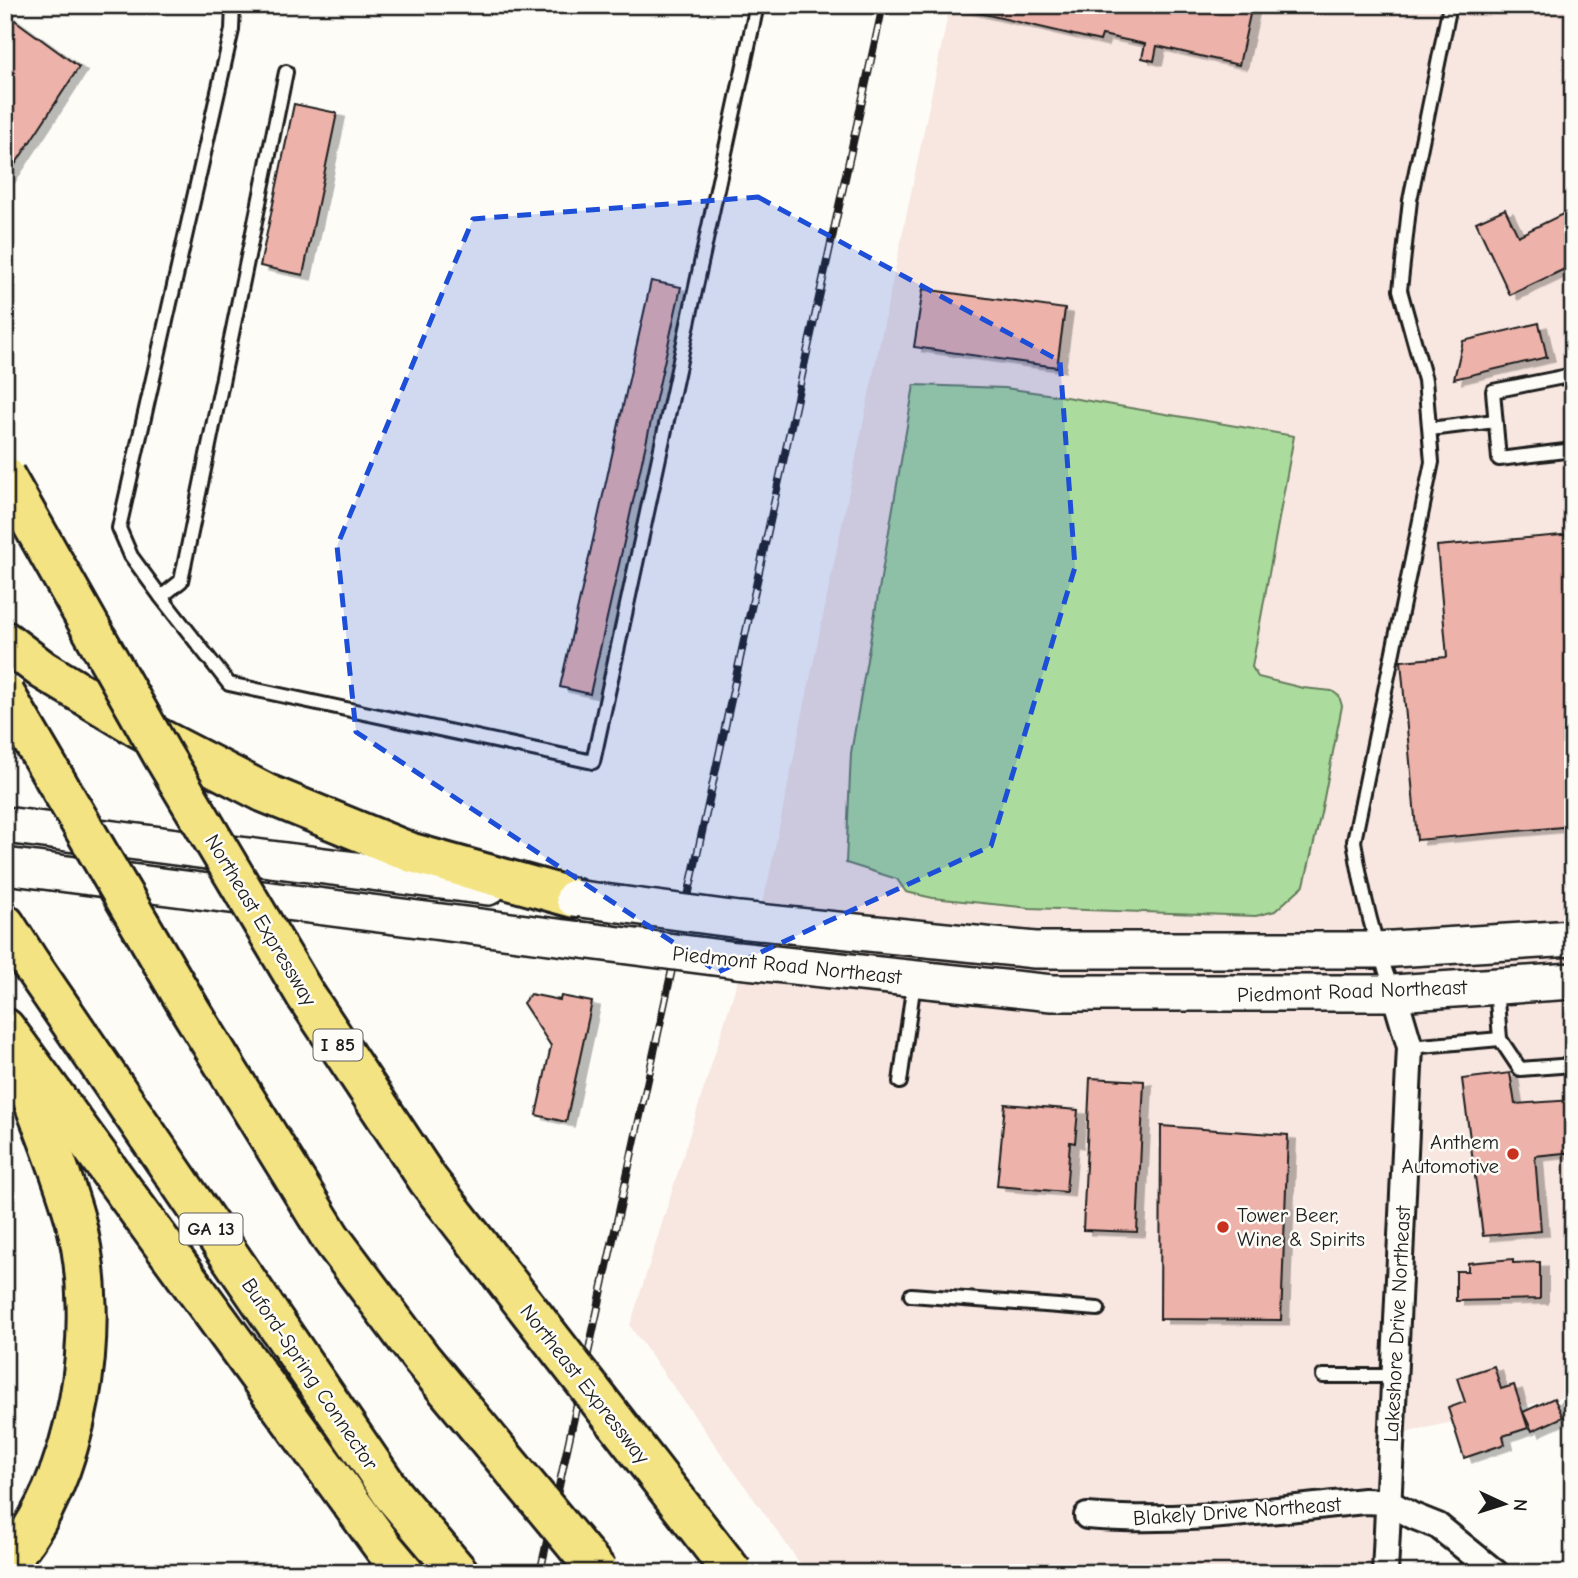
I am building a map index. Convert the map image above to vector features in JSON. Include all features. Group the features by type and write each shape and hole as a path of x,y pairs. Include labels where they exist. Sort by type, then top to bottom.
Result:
{"highway":[{"name":"Northeast Expressway","path":"5,475 162,754 292,973 412,1157 733,1573"},
{"path":"5,641 43,670 139,728 265,793 412,853 574,898"},
{"path":"5,694 191,1011 331,1238 421,1358 599,1573"},
{"name":"Buford-Spring Connector","path":"5,924 393,1495 459,1573"},
{"path":"5,1566 39,1516 60,1473 76,1421 88,1300 75,1219 7,1030"},
{"name":"Buford-Spring Connector","path":"7,1030 395,1560"}],"main road":[{"name":"Piedmont Road Northeast","path":"5,825 739,920 1035,950 1377,950 1573,937"},
{"name":"Piedmont Road Northeast","path":"5,866 737,960 1052,993 1394,993 1573,981"}],"street":[{"name":"Lakeshore Drive Northeast","path":"1385,1573 1410,1047 1394,993"},
{"name":"Blakely Drive Northeast","path":"1087,1516 1126,1520 1174,1519 1364,1501 1388,1502"},
{"path":"1388,1502 1438,1526 1496,1573"}],"lane":[{"path":"233,5 232,30 119,528 131,556 229,684 593,762 757,5"},
{"path":"1394,993 1377,950 1362,891 1354,841 1432,461 1425,380 1400,290 1410,200 1450,5"},
{"path":"161,597 181,581 286,72"},
{"path":"1573,376 1493,391 1499,459 1573,450"},
{"path":"1430,429 1495,421"},
{"path":"900,1082 914,979"},
{"path":"1496,987 1500,1039 1520,1069 1573,1065"},
{"path":"1410,1047 1500,1039"},
{"path":"911,1295 1098,1309"},
{"path":"1323,1376 1394,1376"}],"highlighted area":[{"path":"758,197 1060,361 1075,567 991,846 718,972 356,732 337,546 473,219"}],"shaded area":[{"path":"950,5 1573,5 1573,1395 1403,1433 1394,1573 807,1573 630,1326 767,886"}],"green space":[{"path":"914,385 1005,388 1294,436 1252,667 1258,677 1303,688 1332,691 1339,696 1342,706 1304,885 1275,911 1256,916 1030,908 933,898 906,892 897,879 846,863 851,753"}],"building":[{"path":"945,5 1252,5 1239,65 1157,46 1154,61 1142,58 1145,44 1102,35 1100,41"},
{"path":"5,13 79,67 5,180"},
{"path":"294,104 337,113 303,275 260,266"},
{"path":"1505,209 1518,236 1573,209 1573,265 1510,295 1476,222"},
{"path":"651,281 681,287 590,694 560,687"},
{"path":"923,289 1065,309 1057,367 914,347"},
{"path":"1539,323 1547,357 1454,379 1463,341"},
{"path":"1573,534 1573,826 1417,840 1401,661 1447,657 1437,546"},
{"path":"530,994 560,1000 561,996 592,1002 566,1122 536,1115 551,1046 523,1003"},
{"name":"Anthem Automotive","path":"1510,1073 1515,1104 1573,1100 1573,1152 1535,1156 1541,1231 1483,1236 1462,1079"},
{"path":"1090,1078 1144,1081 1137,1232 1083,1230"},
{"path":"1005,1104 1078,1110 1075,1143 1070,1142 1066,1192 997,1186"},
{"name":"Tower Beer, Wine & Spirits","path":"1161,1126 1288,1135 1281,1320 1160,1319"},
{"path":"1513,1259 1513,1263 1540,1262 1540,1299 1456,1301 1456,1271 1468,1271 1468,1263"},
{"path":"1494,1366 1501,1389 1514,1385 1528,1428 1503,1436 1505,1444 1464,1458 1448,1408 1465,1402 1457,1378"},
{"path":"1554,1398 1563,1417 1532,1431 1523,1412"}],"railway":[{"path":"540,1573 883,5"}],"place":[{"name":"Anthem Automotive","path":"1513,1154"},
{"name":"Tower Beer, Wine & Spirits","path":"1223,1227"}]}
